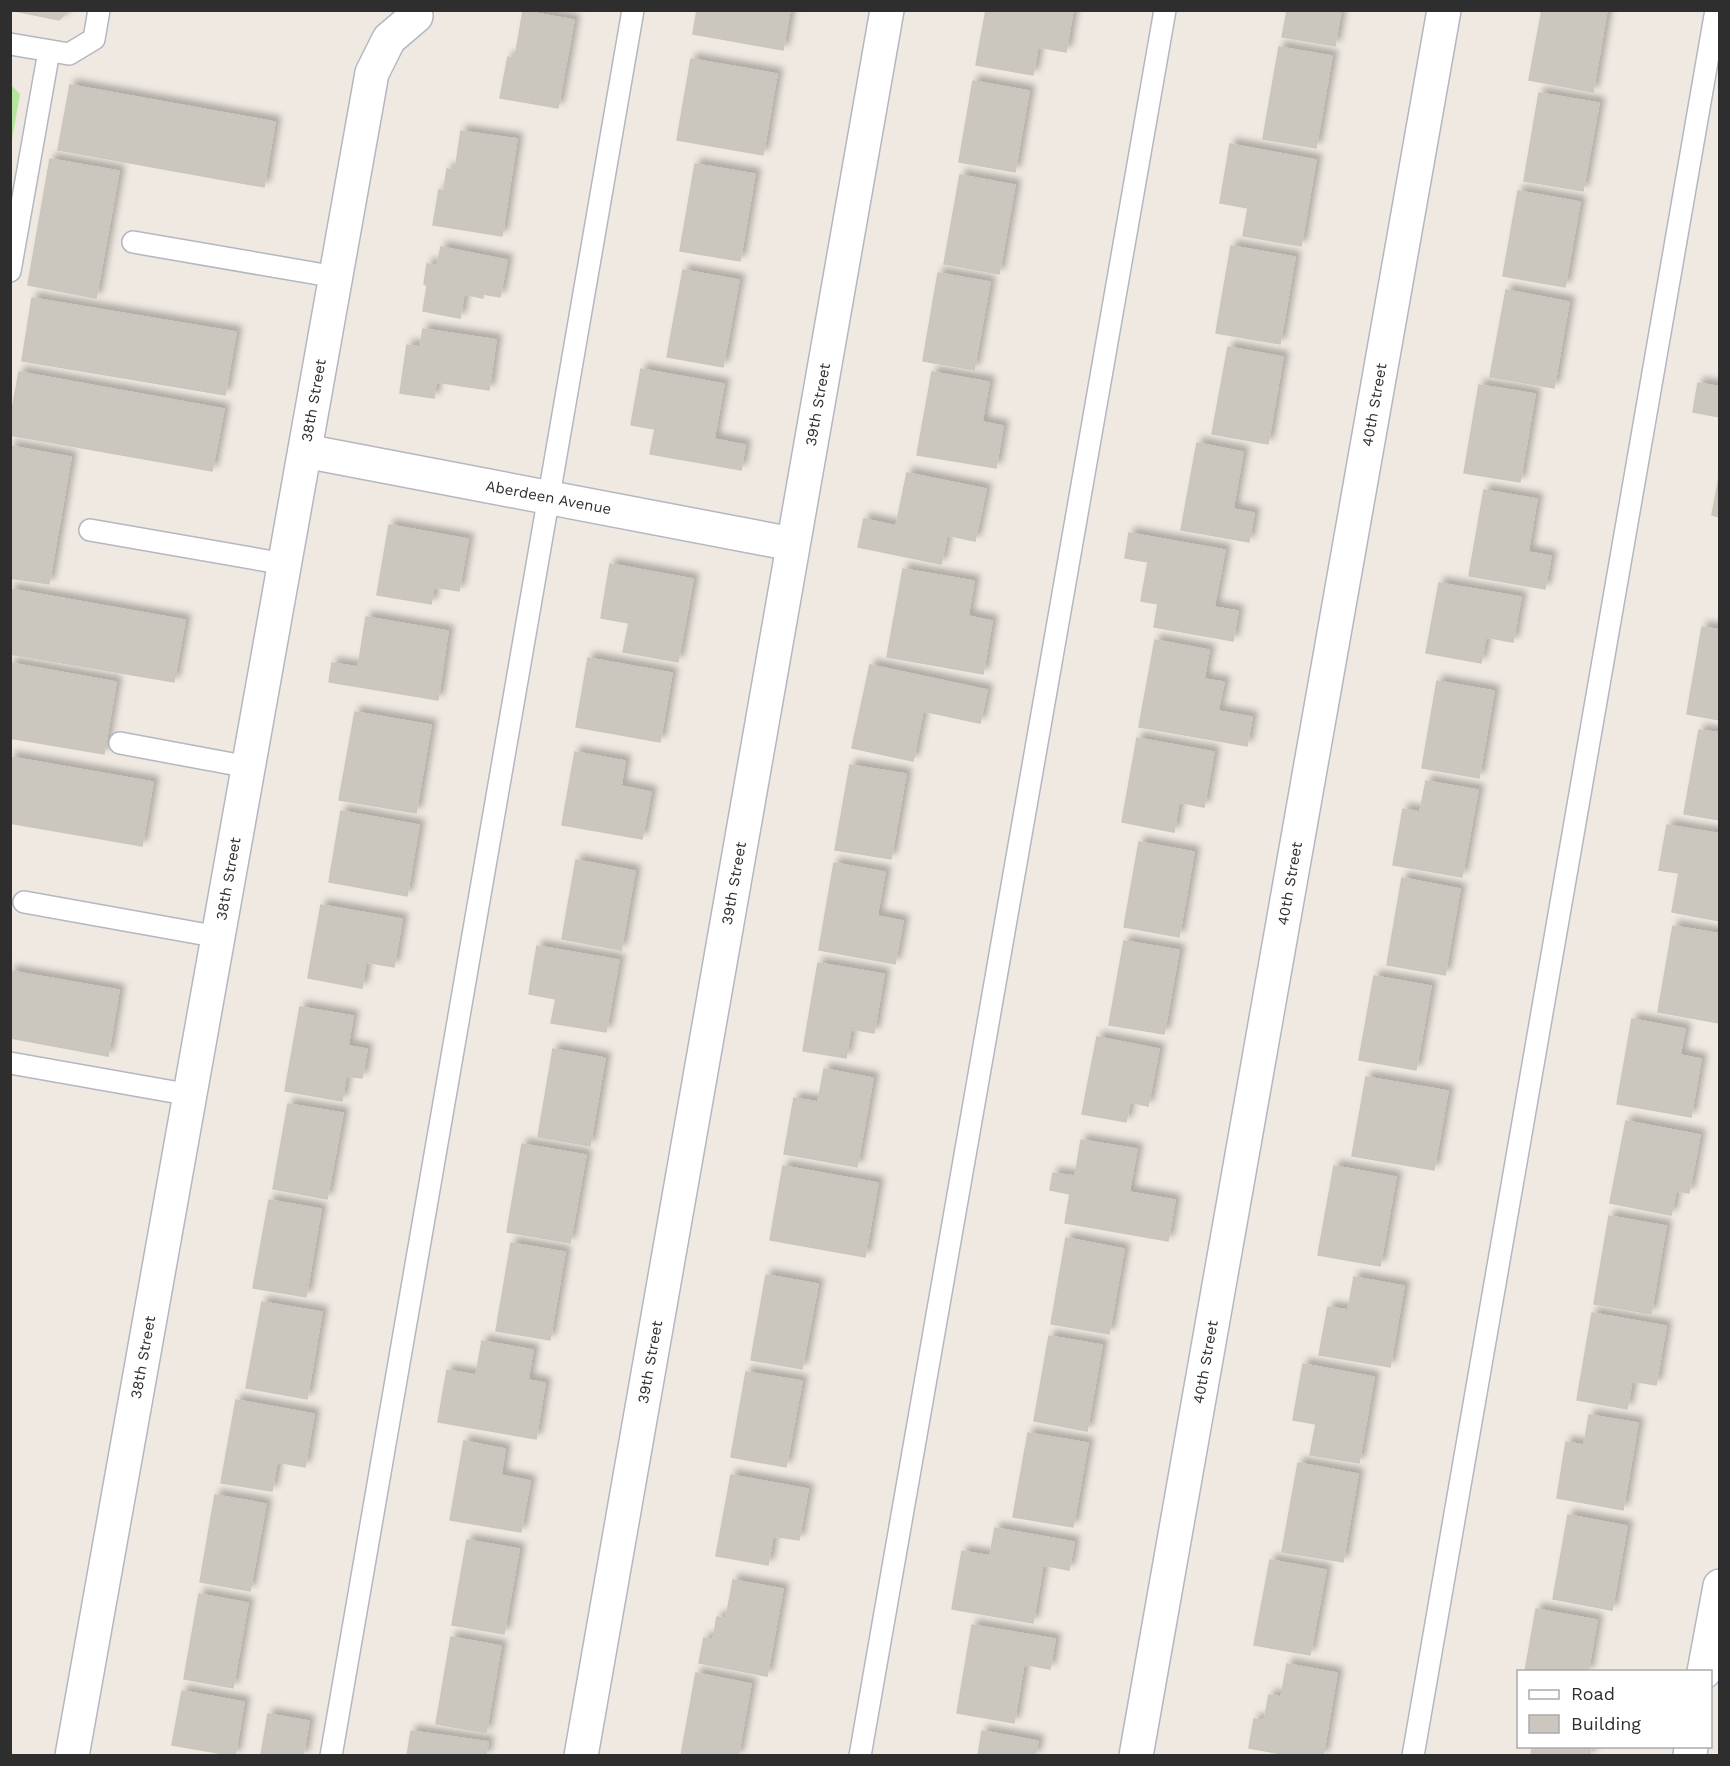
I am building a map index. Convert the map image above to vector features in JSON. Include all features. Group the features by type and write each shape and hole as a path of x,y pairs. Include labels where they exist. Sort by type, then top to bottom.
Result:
{"street":[{"name":"39th Street","path":"581,1755 887,10"},
{"name":"40th Street","path":"1136,1755 1444,10"},
{"name":"38th Street","path":"72,1755 372,73 389,39 416,16"},
{"name":"Aberdeen Avenue","path":"305,451 792,544"},
{"path":"1704,1670 1719,1586"}],"lane":[{"path":"10,44 69,54 94,39 99,10"},
{"path":"331,1755 633,10"},
{"path":"860,1755 1165,10"},
{"path":"1413,1755 1716,10"},
{"path":"10,271 49,51"},
{"path":"132,243 336,277"},
{"path":"90,530 285,564"},
{"path":"120,743 249,767"},
{"path":"24,902 219,937"},
{"path":"10,1063 191,1095"}],"green space":[{"path":"11,85 20,94 11,145"}],"building":[{"path":"10,10 69,10 59,20"},
{"path":"697,10 790,10 783,50 693,34"},
{"path":"986,10 1073,10 1066,52 1038,47 1033,75 976,65"},
{"path":"1276,10 1341,10 1335,46 1282,37 1287,12"},
{"path":"1542,10 1607,10 1593,92 1529,80"},
{"path":"523,11 574,20 558,108 500,98 508,57 515,58"},
{"path":"1279,47 1332,56 1316,148 1263,139"},
{"path":"691,59 777,74 763,155 677,140"},
{"path":"973,81 1029,91 1015,172 959,162"},
{"path":"70,85 275,122 264,187 58,150"},
{"path":"1539,93 1599,103 1583,191 1524,181"},
{"path":"461,131 517,139 502,236 433,225 439,190 444,191 447,169 455,171"},
{"path":"1230,144 1316,160 1301,246 1243,236 1248,208 1220,203"},
{"path":"50,159 119,171 96,298 28,285"},
{"path":"695,164 755,174 740,261 680,251"},
{"path":"960,175 1015,185 999,274 944,264"},
{"path":"1518,191 1580,202 1565,287 1503,276"},
{"path":"1231,246 1295,257 1280,344 1216,333"},
{"path":"441,247 507,260 500,297 483,294 483,298 464,294 460,318 423,311 427,286 424,284 427,264 437,266"},
{"path":"683,270 739,280 723,367 667,357"},
{"path":"938,273 990,282 974,370 923,361"},
{"path":"1506,290 1569,302 1554,388 1490,377"},
{"path":"32,298 236,332 225,395 22,361"},
{"path":"423,329 496,340 489,390 436,382 434,398 400,393 407,345 420,347"},
{"path":"1228,347 1283,357 1268,444 1212,434"},
{"path":"641,369 724,384 714,439 745,445 741,470 650,454 655,429 631,425"},
{"path":"19,372 224,409 212,471 10,435 10,421"},
{"path":"932,372 989,382 982,422 1003,426 996,468 917,455"},
{"path":"1698,383 1720,387 1720,417 1693,412"},
{"path":"1479,385 1535,394 1520,482 1464,473"},
{"path":"1197,443 1243,452 1233,509 1254,513 1249,542 1181,530"},
{"path":"10,446 71,457 49,584 10,578"},
{"path":"907,473 986,489 975,541 947,535 941,564 858,547 864,519 896,526"},
{"path":"1720,473 1720,517 1712,515"},
{"path":"1484,490 1537,499 1528,552 1551,556 1545,589 1469,576"},
{"path":"389,525 468,539 459,591 434,587 431,604 377,595"},
{"path":"1129,533 1225,550 1214,607 1238,611 1233,641 1154,627 1158,604 1141,601 1148,562 1125,558"},
{"path":"610,564 693,579 678,662 623,652 629,623 601,618"},
{"path":"903,569 974,581 968,616 992,621 983,674 887,657"},
{"path":"1439,583 1521,597 1513,642 1486,637 1481,663 1426,653"},
{"path":"10,589 185,620 174,682 10,654"},
{"path":"366,617 448,631 438,700 329,682 332,663 358,667"},
{"path":"1702,627 1720,630 1720,720 1687,714"},
{"path":"1155,640 1209,650 1204,679 1224,682 1218,711 1252,717 1247,746 1139,727"},
{"path":"588,658 672,673 660,742 576,727"},
{"path":"10,663 116,682 104,754 10,738"},
{"path":"870,665 987,690 980,723 923,711 913,761 852,748"},
{"path":"1437,681 1494,691 1479,778 1422,768"},
{"path":"355,712 431,725 416,813 339,800"},
{"path":"1699,730 1720,733 1720,820 1684,814"},
{"path":"1137,738 1214,752 1204,807 1179,802 1174,832 1122,822"},
{"path":"575,752 625,761 621,786 651,792 642,839 562,825"},
{"path":"10,757 153,782 142,846 10,823"},
{"path":"850,765 906,774 891,859 835,850"},
{"path":"1426,781 1478,790 1462,877 1393,865 1403,809 1420,812"},
{"path":"341,811 419,825 407,896 329,882"},
{"path":"1667,825 1720,834 1720,921 1672,912 1679,873 1659,870"},
{"path":"1139,842 1194,852 1179,937 1124,927"},
{"path":"576,860 635,871 621,950 562,939"},
{"path":"834,863 885,872 877,916 903,921 895,964 819,950"},
{"path":"1402,878 1460,889 1445,975 1387,965"},
{"path":"321,905 402,919 394,967 366,962 362,988 308,978"},
{"path":"1673,926 1720,934 1720,1023 1658,1012"},
{"path":"1124,941 1179,950 1164,1034 1109,1025"},
{"path":"537,946 619,960 606,1032 551,1023 556,999 529,994"},
{"path":"818,963 884,974 874,1033 851,1029 846,1058 803,1051"},
{"path":"10,971 119,990 108,1056 10,1038"},
{"path":"1374,976 1431,986 1416,1070 1359,1060"},
{"path":"300,1007 353,1016 348,1046 367,1049 362,1078 346,1076 342,1101 285,1091"},
{"path":"1632,1019 1685,1029 1680,1055 1701,1059 1691,1117 1617,1104"},
{"path":"1097,1037 1159,1049 1148,1106 1130,1102 1126,1122 1082,1114"},
{"path":"553,1049 605,1058 590,1146 538,1137"},
{"path":"824,1069 873,1078 857,1167 784,1154 794,1098 818,1102"},
{"path":"1366,1077 1448,1091 1434,1170 1352,1156"},
{"path":"288,1104 343,1113 327,1199 273,1189"},
{"path":"1626,1121 1700,1135 1689,1193 1676,1191 1671,1215 1610,1203"},
{"path":"1081,1140 1137,1149 1129,1192 1175,1200 1168,1241 1065,1223 1070,1194 1050,1190 1053,1173 1075,1176"},
{"path":"522,1144 586,1155 570,1243 507,1232"},
{"path":"783,1166 878,1183 865,1257 770,1240"},
{"path":"1334,1166 1396,1177 1380,1266 1318,1255"},
{"path":"269,1200 321,1209 306,1297 253,1288"},
{"path":"1609,1216 1666,1226 1651,1314 1594,1304"},
{"path":"1066,1238 1124,1249 1109,1334 1051,1324"},
{"path":"511,1243 565,1252 550,1340 496,1331"},
{"path":"766,1275 818,1284 802,1369 751,1360"},
{"path":"1354,1277 1404,1286 1390,1367 1319,1355 1328,1307 1348,1310"},
{"path":"262,1302 322,1312 307,1399 246,1388"},
{"path":"1592,1313 1666,1326 1656,1385 1632,1381 1627,1409 1577,1400"},
{"path":"1049,1336 1102,1345 1087,1431 1034,1421"},
{"path":"482,1341 533,1350 528,1380 545,1383 536,1439 438,1422 447,1370 476,1375"},
{"path":"1303,1364 1374,1377 1359,1463 1310,1455 1316,1424 1293,1420"},
{"path":"746,1372 802,1381 786,1467 731,1457"},
{"path":"236,1400 314,1414 305,1467 277,1462 272,1491 221,1483"},
{"path":"1589,1415 1638,1423 1623,1510 1557,1498 1566,1442 1584,1445"},
{"path":"1028,1433 1088,1443 1073,1527 1013,1517"},
{"path":"464,1441 505,1449 501,1475 530,1481 521,1532 450,1520"},
{"path":"1298,1463 1358,1474 1343,1562 1282,1552"},
{"path":"731,1475 808,1489 799,1540 773,1536 768,1565 716,1556"},
{"path":"215,1495 266,1504 250,1591 200,1582"},
{"path":"1568,1515 1627,1526 1612,1610 1553,1599"},
{"path":"995,1528 1074,1542 1069,1570 1043,1565 1033,1623 952,1609 962,1551 990,1556"},
{"path":"467,1540 519,1549 504,1634 452,1625"},
{"path":"1270,1560 1326,1570 1310,1655 1254,1645"},
{"path":"733,1580 783,1589 767,1676 699,1663 704,1638 713,1640 717,1617 726,1618"},
{"path":"199,1594 248,1603 233,1688 184,1679"},
{"path":"1536,1609 1597,1620 1588,1670 1525,1670"},
{"path":"972,1625 1055,1639 1050,1669 1024,1664 1014,1723 957,1713"},
{"path":"451,1637 501,1646 486,1733 436,1724"},
{"path":"1287,1664 1337,1673 1323,1756 1293,1756 1249,1748 1254,1719 1264,1721 1269,1695 1281,1697"},
{"path":"696,1673 751,1684 738,1756 681,1756"},
{"path":"182,1691 244,1702 235,1756 172,1745"},
{"path":"268,1714 309,1721 303,1756 261,1755"},
{"path":"411,1731 488,1742 486,1756 407,1756"},
{"path":"982,1731 1038,1741 1035,1756 978,1756"},
{"path":"1532,1748 1591,1748 1590,1756 1531,1756"}]}
